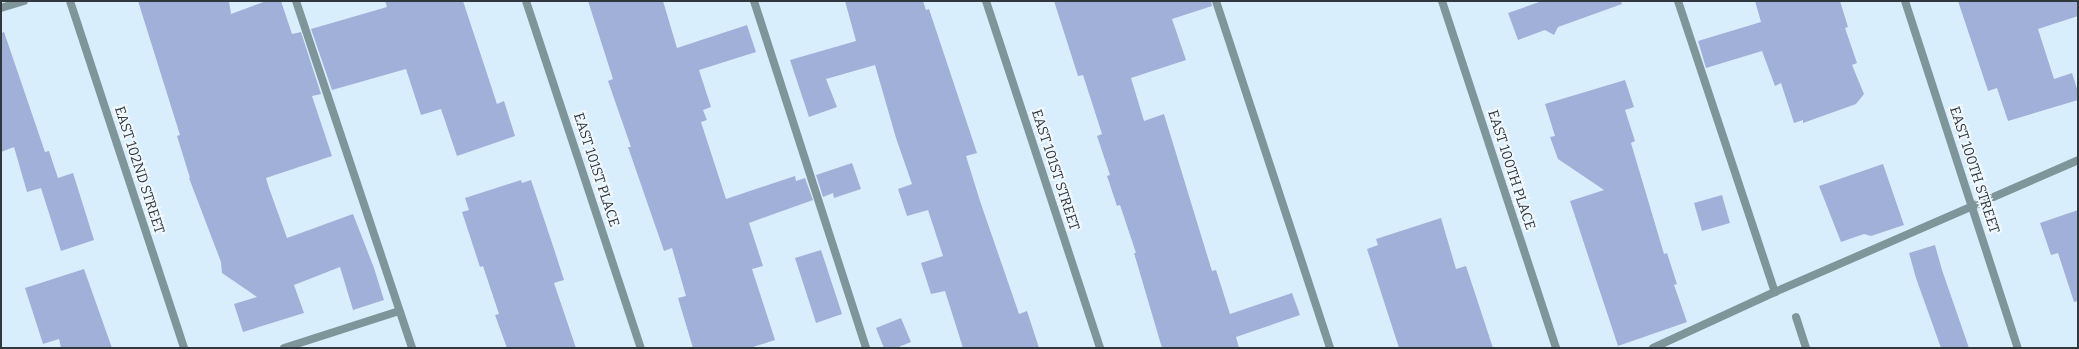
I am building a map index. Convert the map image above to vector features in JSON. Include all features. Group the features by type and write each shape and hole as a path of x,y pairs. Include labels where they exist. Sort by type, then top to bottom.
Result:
{"street":[{"path":"1,8 24,1"},
{"name":"EAST 102ND STREET","path":"70,1 184,348"},
{"path":"296,1 412,348"},
{"name":"EAST 101ST PLACE","path":"526,1 641,348"},
{"path":"754,1 866,348"},
{"name":"EAST 101ST STREET","path":"986,1 1100,348"},
{"path":"1216,1 1330,348"},
{"name":"EAST 100TH PLACE","path":"1442,1 1556,348"},
{"path":"1678,1 1775,292"},
{"name":"EAST 100TH STREET","path":"1905,1 2018,348"},
{"path":"1653,348 1775,292 2078,160"},
{"path":"284,348 399,311"},
{"path":"1796,317 1806,348"}],"building":[{"path":"138,1 229,1 231,14 266,1 281,1 292,34 301,32 321,94 312,96 332,156 266,178 269,188 287,238 353,214 374,268 384,300 353,310 340,267 294,285 304,313 243,332 234,304 257,297 222,273 221,262 189,178 177,136 180,135"},
{"path":"385,1 463,1 497,104 504,101 515,136 457,156 441,109 421,115 406,69 332,90 311,29 387,7"},
{"path":"588,1 663,1 677,48 747,25 756,52 699,70 711,107 703,110 707,120 701,122 726,199 795,176 796,181 805,178 813,200 749,223 763,266 752,269 775,340 750,348 693,348 678,298 686,296 672,248 664,251 628,147 631,147 608,81 613,79"},
{"path":"845,1 923,1 926,10 929,9 977,153 966,156 980,201 1019,314 1027,311 1039,348 963,348 945,291 931,294 921,263 943,256 928,210 907,216 898,189 912,184 896,138 875,65 826,79 837,107 809,117 790,60 856,41"},
{"path":"1054,1 1211,1 1212,6 1172,19 1186,60 1131,78 1144,121 1164,114 1212,271 1216,270 1230,314 1292,293 1300,315 1236,337 1239,348 1162,348 1134,253 1136,253 1120,205 1117,206 1107,176 1110,175 1097,136 1102,134 1083,75 1078,76"},
{"path":"1542,1 1621,1 1622,4 1558,27 1554,35 1545,30 1518,40 1508,13"},
{"path":"1755,1 1840,1 1848,27 1845,28 1857,63 1852,65 1864,94 1856,104 1803,123 1803,120 1794,123 1781,83 1775,86 1762,51 1706,68 1698,41 1761,22"},
{"path":"1958,1 2078,1 2078,16 2038,29 2054,79 2072,73 2078,92 2078,100 2008,121 1997,88 1988,91"},
{"path":"4,32 45,152 49,151 58,178 73,173 94,240 61,251 41,188 27,192 14,147 1,152 1,33"},
{"path":"1625,80 1634,107 1625,110 1635,141 1631,143 1664,254 1667,253 1677,284 1674,285 1687,322 1618,346 1570,201 1604,190 1558,159 1550,137 1555,136 1545,104"},
{"path":"852,163 861,189 834,198 833,193 823,197 816,175"},
{"path":"1883,164 1904,225 1871,236 1864,234 1841,242 1819,186"},
{"path":"521,180 522,183 531,180 555,252 564,280 554,283 576,348 507,348 495,315 499,314 483,266 480,267 462,212 469,210 465,198"},
{"path":"1722,195 1730,223 1702,231 1694,203"},
{"path":"2078,210 2078,301 2074,302 2058,253 2051,255 2040,223"},
{"path":"1441,218 1456,269 1466,266 1493,348 1399,348 1367,249 1378,245 1376,239"},
{"path":"1935,245 1969,348 1941,348 1916,278 1909,253"},
{"path":"821,250 842,314 816,323 795,258"},
{"path":"84,269 112,348 61,348 59,339 43,344 25,288"},
{"path":"901,318 911,342 896,348 884,348 876,328"}]}
